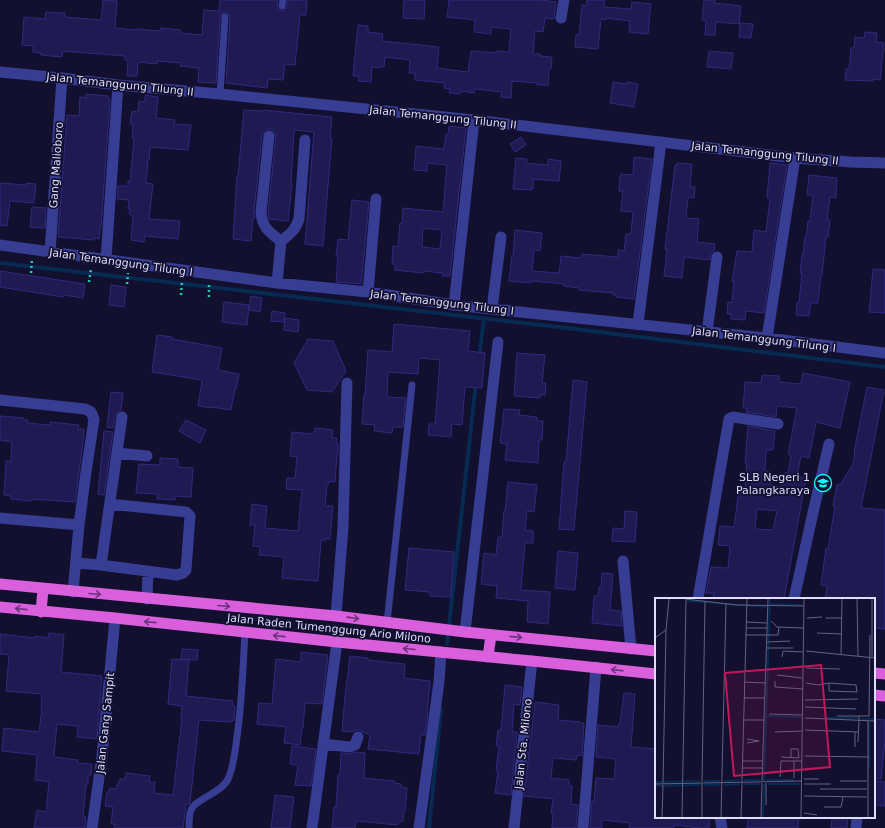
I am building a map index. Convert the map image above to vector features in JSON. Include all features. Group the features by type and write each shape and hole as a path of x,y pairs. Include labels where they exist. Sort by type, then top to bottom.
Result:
{"highway":[{"name":"Jalan Raden Tumenggung Ario Milono","path":"0,584 336,616 445,630 655,651"},
{"path":"41,612 43,589"},
{"name":"Jalan Raden Tumenggung Ario Milono","path":"0,607 655,674"},
{"path":"488,656 491,635"},
{"path":"875,673 885,674"},
{"path":"875,695 885,696"}],"street":[{"path":"561,18 564,0"},
{"name":"Jalan Temanggung Tilung II","path":"0,72 474,120 795,158 885,163"},
{"name":"Gang Malioboro","path":"50,252 62,78"},
{"path":"106,259 118,85"},
{"path":"454,305 474,120"},
{"path":"268,136 261,212 262,221 267,229 281,241"},
{"path":"277,283 281,241 292,233 299,219 305,140"},
{"path":"638,324 661,142"},
{"path":"767,338 795,158"},
{"path":"368,292 376,199"},
{"path":"492,309 500,237"},
{"name":"Jalan Temanggung Tilung I","path":"0,245 277,283 368,292 454,305 767,338 885,354"},
{"path":"707,332 717,257"},
{"path":"464,632 498,342"},
{"path":"336,616 343,527 347,383"},
{"path":"0,400 85,409 92,412 94,419 79,524 73,592"},
{"path":"102,565 122,417"},
{"path":"698,598 729,419 733,417 778,424"},
{"path":"794,598 829,444"},
{"path":"117,453 147,456"},
{"path":"76,563 177,575 186,570 190,516 186,512 110,504"},
{"path":"0,518 79,524"},
{"path":"623,561 631,649"},
{"path":"147,599 148,571"},
{"name":"Jalan Gang Sampit","path":"92,828 102,756 116,618"},
{"path":"312,828 337,642"},
{"path":"419,828 438,682 444,652"},
{"name":"Jalan Sta. Milono","path":"514,828 532,661"},
{"path":"583,828 596,667"},
{"path":"323,744 355,746 358,737"},
{"path":"720,818 722,828"},
{"path":"856,828 857,818"}],"lane":[{"path":"220,94 225,17"},
{"path":"387,623 412,386"},
{"path":"189,828 191,810 195,804 218,790 227,780 232,768 239,727 245,632"}],"path":[{"path":"31,273 32,259"},
{"path":"89,282 91,266"},
{"path":"127,284 129,271"},
{"path":"181,295 183,278"},
{"path":"209,297 210,281"}],"building":[{"path":"103,0 117,1 115,28 161,31 161,28 180,30 180,33 202,35 204,10 219,11 220,0 278,0 277,7 282,11 286,9 288,0 307,0 306,15 300,15 295,65 285,64 283,80 268,79 267,88 226,83 230,17 226,12 222,13 220,17 216,83 198,82 199,68 180,66 181,63 157,61 157,64 138,62 137,76 127,76 128,60 125,60 125,56 63,51 62,57 41,55 41,53 33,52 33,46 22,45 24,17 45,19 46,12 65,13 65,17 101,20"},
{"path":"404,0 425,0 424,19 403,18"},
{"path":"449,0 540,0 556,2 554,19 545,18 543,32 535,31 533,54 552,57 551,69 549,69 548,85 537,85 537,83 512,81 511,98 501,97 502,92 475,89 474,93 461,91 460,94 449,93 450,89 444,88 445,83 415,80 415,73 409,73 410,60 385,57 384,67 372,67 371,82 358,81 359,76 353,76 358,25 368,26 368,32 383,34 382,41 439,47 437,68 468,72 471,51 496,53 496,51 509,52 511,29 491,27 491,34 474,32 475,20 447,17"},
{"path":"587,0 605,0 604,7 631,9 632,2 651,4 648,34 629,32 630,21 606,18 606,20 601,19 598,49 575,47 576,35 579,35 582,5 586,6"},
{"path":"704,0 715,0 714,3 741,6 739,24 716,22 715,35 705,35 706,21 702,20"},
{"path":"740,23 753,24 751,38 739,37"},
{"path":"865,32 877,33 876,42 884,43 880,80 845,80 846,69 849,69 851,48 854,48 855,37 864,38"},
{"path":"709,51 733,53 731,69 707,67"},
{"path":"613,82 638,84 634,107 610,103"},
{"path":"86,94 108,96 108,99 110,99 101,228 99,239 95,238 94,240 58,237 67,115 79,116 80,97 86,98"},
{"path":"145,95 158,97 156,118 175,120 174,124 191,125 188,150 150,147 148,160 146,183 153,184 149,219 180,221 178,239 145,236 144,242 131,240 133,216 129,214 129,200 117,199 118,186 128,186 128,181 130,182 134,138 132,138 133,124 130,124 132,111 138,112 139,101 145,102"},
{"path":"244,110 263,110 332,117 330,138 332,138 323,246 305,244 314,132 294,130 292,184 288,221 269,219 268,212 276,136 273,130 267,129 262,135 254,211 255,218 253,218 251,241 233,239 237,176"},
{"path":"449,126 466,128 450,276 442,276 443,273 423,271 423,273 395,270 395,264 392,264 393,246 397,247 398,245 403,208 443,212 447,165 427,163 427,171 414,170 416,146 443,149 446,134 448,134","holes":["423,228 442,230 440,249 422,247"]},
{"path":"521,137 526,145 515,152 510,144"},
{"path":"634,157 652,159 634,299 616,297 616,295 613,295 614,293 579,290 579,288 564,286 564,284 509,281 515,230 542,233 540,251 534,250 532,271 559,273 561,256 582,258 582,254 618,257 618,250 624,251 626,234 631,234 633,212 621,211 623,191 619,191 620,177 621,174 633,175"},
{"path":"516,158 527,159 526,163 548,165 548,159 561,161 559,181 533,179 533,189 531,188 531,190 513,189"},
{"path":"677,163 692,164 690,187 695,187 694,198 688,198 686,218 699,219 697,242 715,244 710,260 684,257 682,278 664,276 667,249 665,249 675,165 677,165"},
{"path":"770,163 787,165 764,313 746,311 745,320 731,319 731,314 727,314 728,302 732,303 734,281 732,281 737,251 752,252 754,230 766,232 770,199 767,198"},
{"path":"809,175 837,178 836,198 830,197 827,220 830,220 828,237 826,237 818,303 811,303 809,316 796,315 797,303 799,303 802,273 800,273 802,255 808,221 810,221 813,195 807,195"},
{"path":"0,183 26,185 26,183 36,184 34,203 10,201 7,226 0,225"},
{"path":"352,200 369,202 361,284 336,282 338,256 336,256 338,239 348,240"},
{"path":"32,207 46,208 45,228 30,227"},
{"path":"873,269 885,270 885,313 869,312"},
{"path":"0,271 85,284 83,298 64,295 63,297 0,287"},
{"path":"111,285 126,287 124,307 109,305"},
{"path":"251,296 262,298 260,312 249,310"},
{"path":"224,302 249,305 247,325 222,322"},
{"path":"272,311 285,313 284,322 271,321"},
{"path":"285,318 299,320 298,332 284,330"},
{"path":"394,324 470,331 468,351 485,353 482,388 465,387 462,425 452,424 451,437 428,435 429,424 435,424 440,360 419,358 418,374 388,372 387,397 406,398 403,427 393,427 392,433 374,431 375,425 362,424 368,350 392,352"},
{"path":"157,335 222,348 218,370 239,374 231,410 198,406 202,380 152,372"},
{"path":"308,339 333,341 346,371 332,392 307,390 294,363"},
{"path":"517,353 545,355 542,383 546,383 545,395 540,395 540,398 514,396"},
{"path":"803,373 850,382 840,428 816,422 809,458 801,456 797,476 806,478 784,598 713,598 714,593 706,593 711,567 728,568 730,546 718,545 720,526 734,527 739,490 745,490 747,463 745,463 748,426 775,431 773,450 766,450 765,471 771,472 770,485 781,487 784,473 788,473 791,455 788,454 797,408 777,406 776,417 746,412 747,408 743,408 745,382 761,383 762,375 779,376 779,382 801,384","holes":["757,509 777,511 773,530 755,529"]},
{"path":"573,380 587,382 574,530 559,529 564,462 566,462"},
{"path":"867,387 884,390 861,508 885,510 885,629 875,628 875,598 825,598 827,586 821,585 826,548 828,549 835,506 833,506 837,484 840,485 853,464"},
{"path":"111,392 123,393 121,410 116,413 113,428 107,427"},
{"path":"504,409 520,410 519,415 537,417 537,421 543,421 542,440 539,440 538,463 505,460 507,444 500,443"},
{"path":"0,416 24,418 23,420 28,420 27,423 50,425 50,422 79,425 78,429 84,429 75,502 11,499 11,496 4,495 6,461 11,461 12,442 0,440"},
{"path":"186,420 206,430 200,443 179,431"},
{"path":"315,428 333,430 332,438 337,438 336,443 338,443 335,482 329,481 329,484 327,484 325,506 333,506 330,539 326,538 326,540 321,540 318,581 282,578 284,557 259,555 260,547 253,546 255,525 250,525 252,504 267,506 265,528 298,531 302,490 286,489 287,478 295,478 297,457 290,456 292,432 314,434"},
{"path":"104,431 113,432 104,495 98,494"},
{"path":"160,458 178,459 178,467 193,468 191,497 175,496 175,500 157,499 158,494 136,493 139,464 160,465"},
{"path":"508,482 537,485 534,512 527,511 525,530 533,531 533,543 525,543 521,590 550,592 548,624 527,622 528,601 496,598 497,586 481,584 484,553 496,555 498,537 502,537"},
{"path":"625,511 637,512 635,542 612,541 613,528 624,529"},
{"path":"409,548 454,552 451,597 430,596 430,592 405,590"},
{"path":"558,551 578,553 575,590 555,588"},
{"path":"602,573 613,574 610,610 621,611 622,626 592,623 594,596 598,596 599,587 601,587"},
{"path":"49,633 64,635 61,672 102,676 97,739 77,737 78,726 57,724 54,757 78,760 78,763 92,764 91,775 88,775 88,784 86,784 83,817 86,817 85,828 34,828 37,810 46,812 49,782 35,780 37,755 2,751 4,728 39,732 42,694 6,691 9,655 0,654 0,634 48,638"},
{"path":"182,649 198,650 197,660 181,659"},
{"path":"301,652 328,655 322,704 305,703 300,745 284,743 286,727 257,724 259,703 272,704 276,659 301,662"},
{"path":"350,656 368,658 368,660 405,664 404,678 430,681 425,735 421,735 419,754 368,749 370,734 364,733 360,730 353,732 342,731"},
{"path":"172,659 189,660 186,696 233,701 233,706 235,706 234,721 199,720 190,803 186,804 183,828 114,828 115,824 111,824 113,807 105,806 107,792 109,792 110,788 116,789 120,779 125,779 126,773 150,776 149,782 155,782 154,793 173,795 182,718 182,706 168,704"},
{"path":"505,685 522,687 520,705 514,704 512,732 517,732 511,795 495,793 499,746 496,746 498,730 501,730"},
{"path":"624,693 635,694 631,747 655,749 655,818 710,818 709,828 674,825 674,828 629,828 630,823 602,820 602,828 590,828 592,801 594,802 596,778 614,779 616,759 596,757 598,725 618,727 620,724"},
{"path":"535,702 559,705 558,720 584,723 582,756 577,755 576,760 553,758 551,778 569,780 569,786 572,786 571,804 578,805 576,828 552,828 553,813 551,813 553,799 524,796"},
{"path":"875,719 885,720 885,741 881,779 875,779"},
{"path":"292,746 316,749 311,786 295,785 298,765 290,764"},
{"path":"356,752 365,753 364,778 395,781 394,783 401,784 401,787 407,788 403,821 399,821 398,825 356,821 355,828 332,828 334,807 336,807 338,775 340,775 341,753 350,754"},
{"path":"875,781 885,782 885,806 875,805"},
{"path":"275,795 294,797 290,828 271,828"},
{"path":"748,818 799,818 798,828 747,828"},
{"path":"832,818 848,818 847,828 831,828"}],"waterway":[{"path":"0,263 559,327 885,367"},
{"path":"479,357 484,319"},
{"path":"447,644 476,383"},
{"path":"429,828 441,709"}],"place":[{"name":"SLB Negeri 1 Palangkaraya","path":"823,483"}]}
